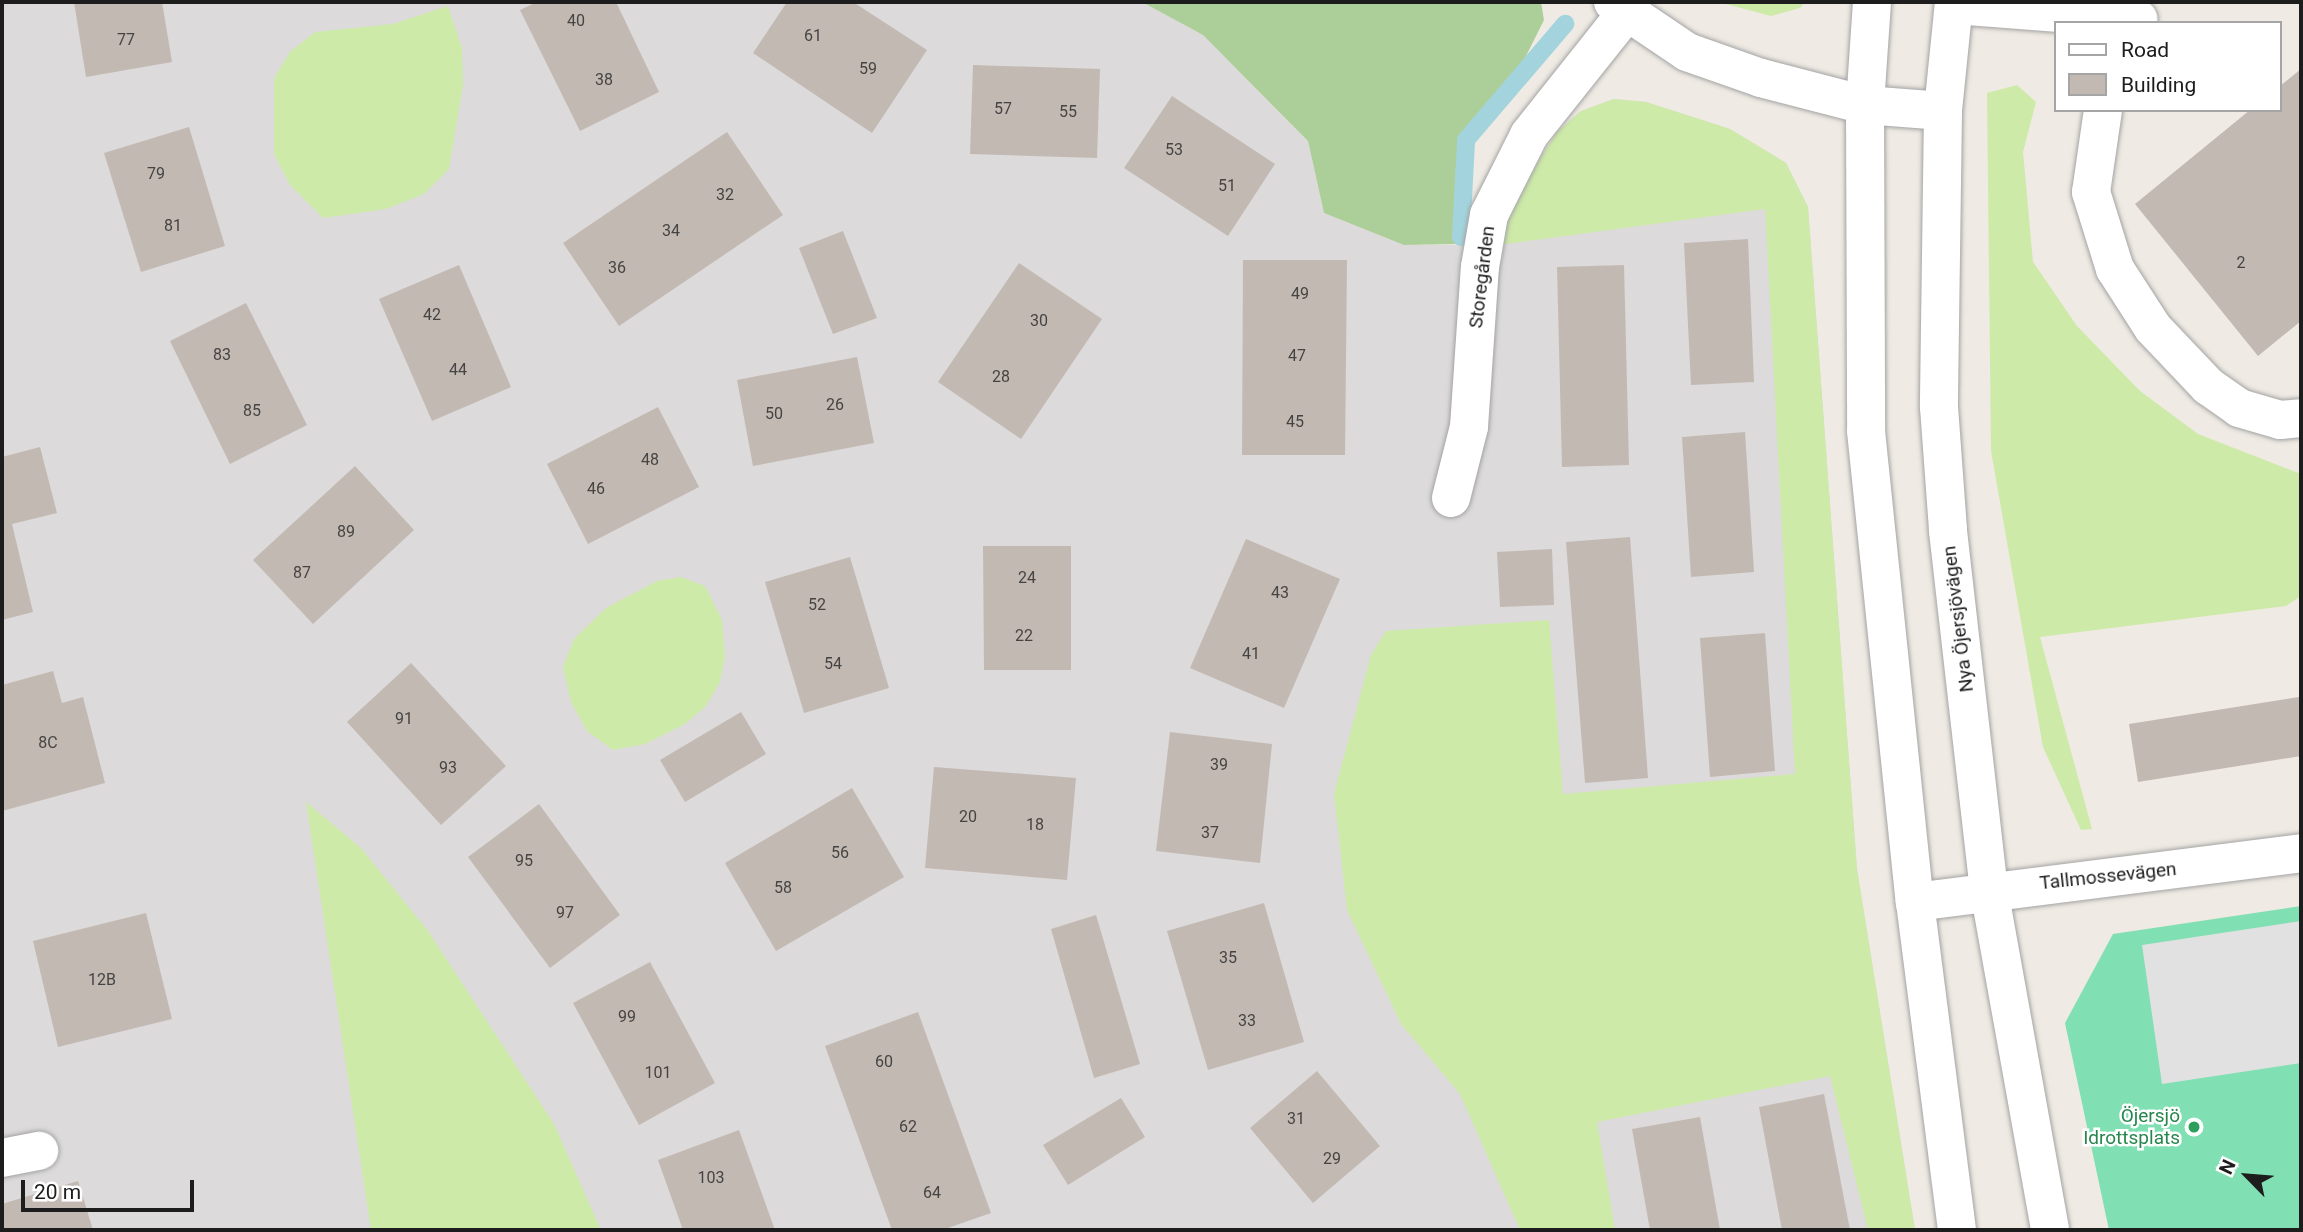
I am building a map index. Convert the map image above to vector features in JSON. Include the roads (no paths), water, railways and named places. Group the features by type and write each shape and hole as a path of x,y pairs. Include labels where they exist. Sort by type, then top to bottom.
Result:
{"street":[{"path":"1872,2 1865,105 1866,431 1915,902 1957,1230"},
{"path":"1954,3 2141,15"},
{"name":"Nya Öjersjövägen","path":"1954,3 1944,111 1939,407 1948,531 1989,890 2050,1230"},
{"name":"Storegården","path":"1451,498 1469,428 1480,267 1489,215 1529,135 1620,7 1687,52 1761,78 1865,105 1944,111"},
{"path":"2103,112 2091,192 2115,269 2152,328 2208,386 2239,408 2280,420 2301,418"},
{"name":"Tallmossevägen","path":"1915,902 1989,890 2301,853"},
{"path":"2,1158 39,1151"}],"waterway":[{"path":"1461,237 1466,140 1565,24"}],"place":[{"name":"Öjersjö Idrottsplats","path":"2194,1127"}]}
